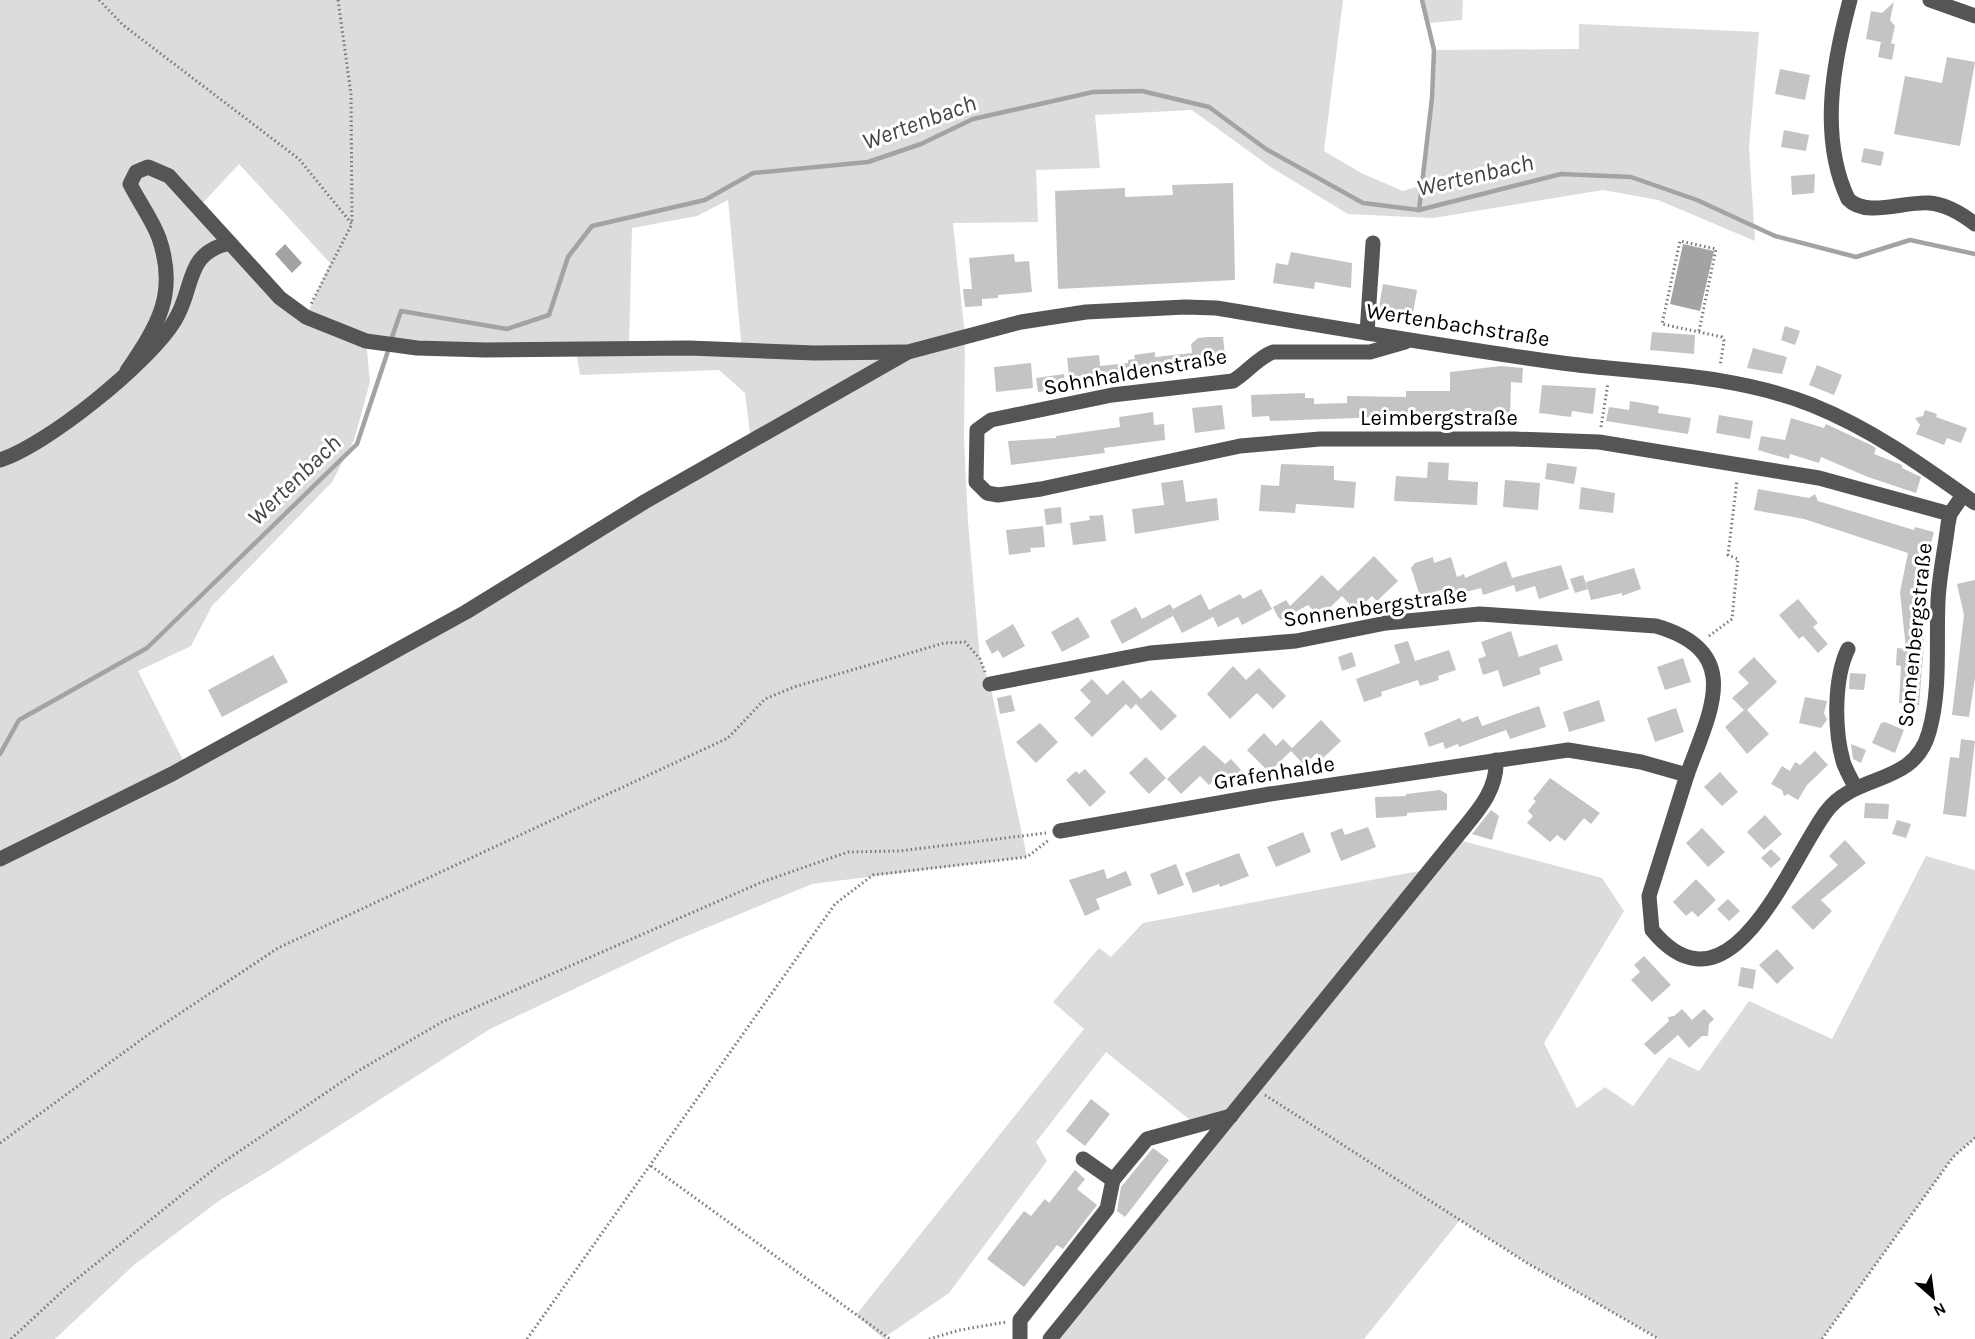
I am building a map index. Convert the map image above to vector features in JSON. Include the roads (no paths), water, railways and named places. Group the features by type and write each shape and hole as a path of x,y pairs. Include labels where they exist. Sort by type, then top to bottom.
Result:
{"street":[{"path":"1850,0 1834,64 1832,100 1836,164 1848,199 1863,208 1930,203 1952,209 1975,224"},
{"path":"1930,0 1975,16"},
{"path":"127,371 155,328 167,295 166,267 158,237 130,184 136,172 148,167 169,176 280,298 306,317 366,341 417,348 576,350 689,348 815,353 908,352"},
{"path":"0,460 20,454 50,435 127,371 175,320 185,298 192,271 203,254 217,246 230,243"},
{"path":"1366,333 1373,243"},
{"name":"Wertenbachstraße","path":"908,352 1021,322 1086,312 1152,308 1216,308 1564,363 1718,380 1774,392 1844,419 1917,462 1969,499"},
{"name":"Sohnhaldenstraße","path":"976,436 977,430 991,420 1112,395 1233,381 1248,372 1262,356 1273,352 1370,352 1409,340"},
{"path":"0,859 172,774 447,623 646,501 908,352"},
{"name":"Leimbergstraße","path":"976,436 976,483 987,493 998,495 1041,489 1240,446 1320,439 1418,437 1599,442 1819,478 1950,514"},
{"name":"Sonnenbergstraße","path":"990,684 1150,653 1296,641 1386,624 1480,614 1656,626 1681,633 1698,645 1708,661 1715,691 1649,896 1652,930 1674,953 1686,958 1718,956 1746,934 1782,886 1825,812 1840,796 1855,787 1904,770 1929,734 1938,667 1938,599 1950,514 1969,499"},
{"path":"1848,649 1840,665 1837,705 1843,761 1855,787"},
{"path":"1050,1339 1488,796 1497,777 1496,760 1568,750 1641,762 1687,775"},
{"name":"Grafenhalde","path":"1060,831 1496,760"},
{"path":"1020,1339 1020,1320 1107,1209 1113,1180 1147,1139 1231,1116"},
{"path":"1083,1159 1113,1180"}],"waterway":[{"path":"1419,210 1432,98 1434,50 1422,0"},
{"name":"Wertenbach","path":"391,340 401,311 507,329 549,315 568,257 592,226 705,200 753,173 868,162 921,144 973,119 1093,92 1142,91 1209,107 1266,149 1363,203 1419,210 1561,174 1631,177 1697,200 1775,236 1856,257 1910,240 1975,254"},
{"name":"Wertenbach","path":"0,754 19,720 147,648 357,444 389,348"}]}
